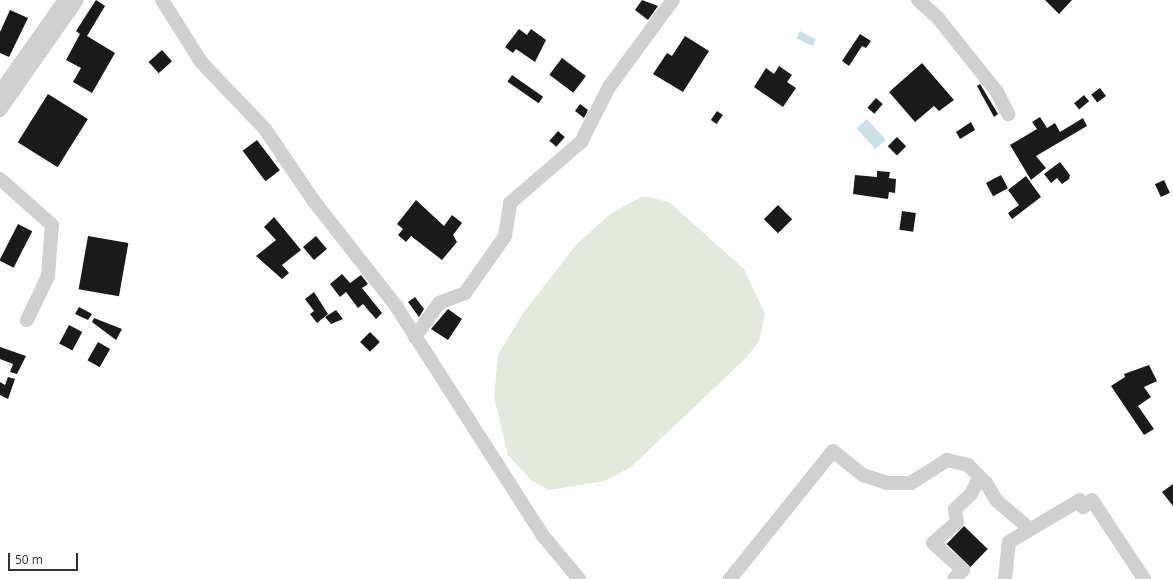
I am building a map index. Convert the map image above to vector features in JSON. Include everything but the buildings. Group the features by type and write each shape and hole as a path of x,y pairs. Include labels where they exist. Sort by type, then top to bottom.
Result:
{"street":[{"path":"0,92 65,0"},
{"path":"0,110 77,0"},
{"path":"162,0 201,62 265,129 416,337 544,537 579,579"},
{"path":"416,337 439,303 465,293 505,236 510,202 581,142 609,87 673,0"},
{"path":"918,0 938,18 997,92 1008,114"},
{"path":"0,179 52,225 48,276 27,320"},
{"path":"730,579 833,451 862,475 887,483 911,483 947,460 968,465 986,483 997,501 1030,529"},
{"path":"954,579 963,570 933,543 956,522 955,508 972,494 977,482 986,483"},
{"path":"1005,579 1009,542 1080,500 1082,508 1092,500 1144,579"}],"shaded area":[{"path":"800,31 816,39 812,46 796,38"},
{"path":"867,119 886,140 875,149 857,128"},
{"path":"643,196 669,202 744,269 765,314 759,341 747,357 631,467 605,481 549,490 532,481 508,455 494,397 498,355 523,313 577,244 610,214"}]}
